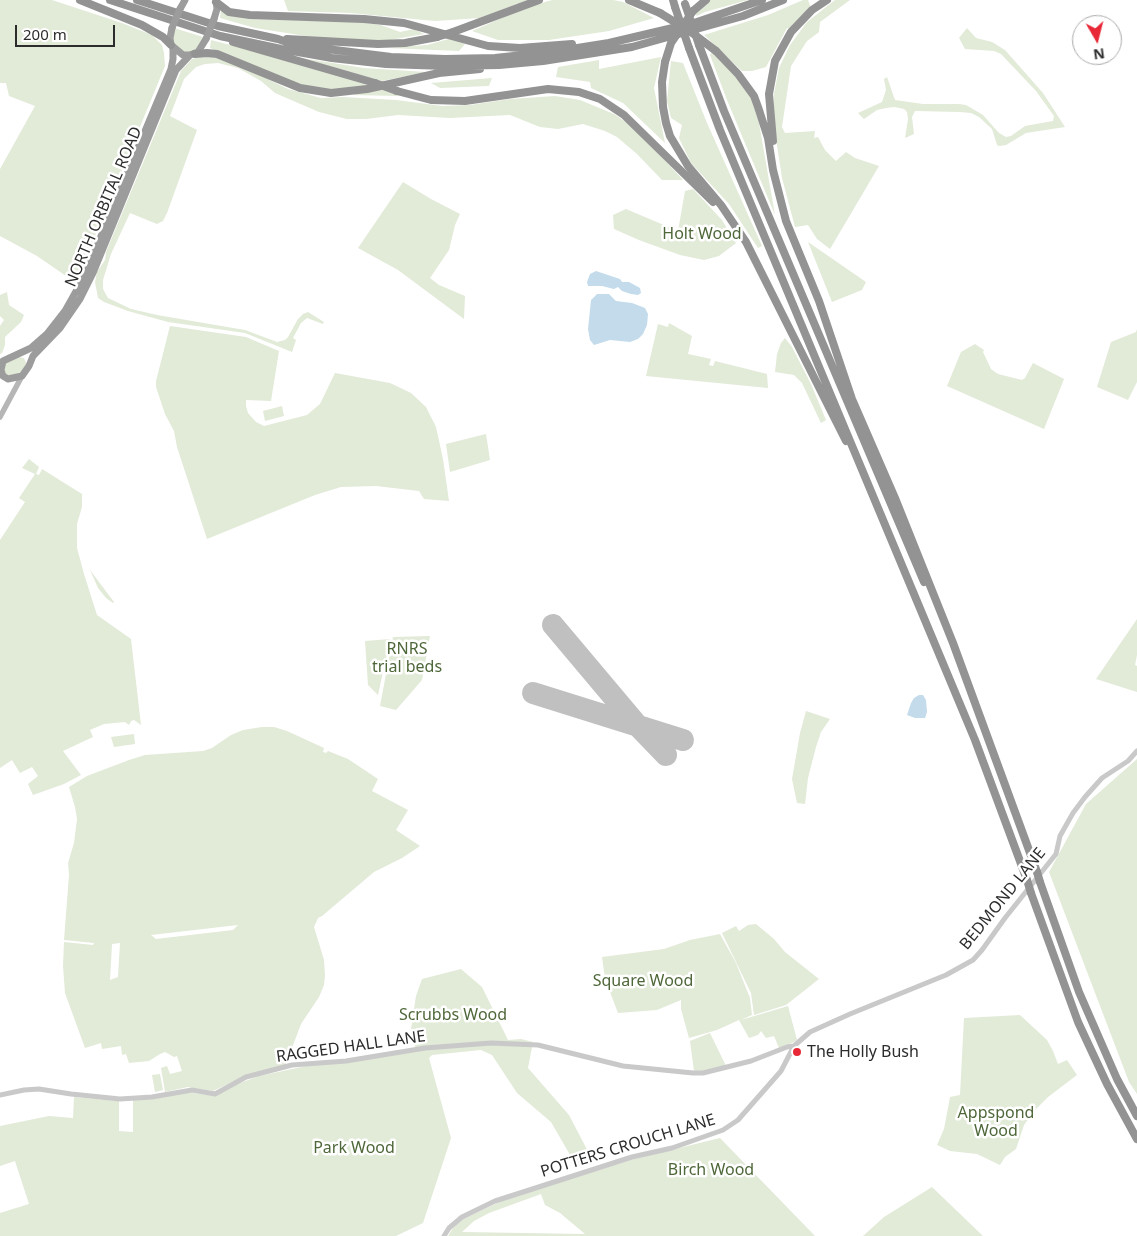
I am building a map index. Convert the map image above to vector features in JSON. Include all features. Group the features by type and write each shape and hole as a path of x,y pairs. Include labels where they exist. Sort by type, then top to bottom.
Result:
{"highway":[{"path":"80,0 142,25 163,37 182,54 216,54 300,88 331,93 367,89 417,77 499,65"},
{"path":"110,0 220,36 281,49 332,58 386,64 446,66 543,62 632,47 743,16 783,0"},
{"path":"137,0 218,26 295,44 332,51 392,57 445,59 514,56 609,43 694,23 762,0"},
{"name":"NORTH ORBITAL ROAD","path":"19,354 36,344 47,334 65,312 79,286 170,69 173,59 170,38 172,28 185,0"},
{"path":"278,39 378,44 410,42 453,32 539,0"},
{"path":"629,0 680,24 716,51 738,74 756,101 768,138 786,221 819,301 852,399 918,553 1037,872 1079,992 1117,1079 1137,1116"},
{"path":"706,0 693,11 671,43 665,62 662,82 663,107 670,136 688,166 740,231 816,380 884,522"},
{"path":"780,200 769,111 771,78 775,61 791,32 812,10 827,0"},
{"path":"216,1 229,12 250,15 364,19 404,23 488,46 520,48 609,43"},
{"name":"NORTH ORBITAL ROAD","path":"30,363 33,356 66,319 88,284 176,70 200,50 214,19 217,9 216,1"},
{"path":"684,2 732,129 920,574 993,755"},
{"path":"674,4 720,130 975,740 1078,1022 1107,1084 1137,1139"},
{"path":"220,36 236,44 431,100 465,101 548,89 579,92 600,100 624,115 740,231"},
{"path":"19,354 25,356 30,363 22,376 4,376 1,364 5,359 19,354"}],"main road":[{"path":"4,376 12,393"},
{"path":"0,417 22,376"}],"street":[{"name":"BEDMOND LANE","path":"847,1015 946,975 972,960 982,950 1056,854 1060,836 1085,797 1102,778 1128,761 1137,751"},
{"name":"RAGGED HALL LANE","path":"0,1095 39,1089 120,1099 152,1097 192,1090 216,1094 246,1078 292,1065 346,1061 425,1048 491,1043 538,1045 623,1066 703,1073 751,1061 794,1046 810,1032 847,1015"},
{"name":"POTTERS CROUCH LANE","path":"444,1236 449,1228 462,1217 495,1201 632,1157 672,1148 724,1130 738,1120 782,1071 794,1046"}],"green space":[{"path":"0,0 52,0 152,35 162,45 164,53 165,66 81,270 66,276 37,256 0,236 0,169 35,106 9,96 6,83 0,83"},
{"path":"284,0 528,0 480,18 435,21 350,13 288,11"},
{"path":"552,0 613,0 623,2 654,18 609,31 549,40 498,40 472,31 525,8"},
{"path":"710,0 748,0 697,16 695,13"},
{"path":"803,0 808,0 811,8 790,29 787,28 766,67 752,71 742,71 704,35 768,15"},
{"path":"835,0 850,0 820,22 819,32 807,41 791,66 782,127 785,133 815,131 814,138 818,137 825,150 836,161 846,152 855,158 879,166 830,249 817,239 808,225 795,227 782,178 773,119 774,94 779,68 790,45 807,22"},
{"path":"221,10 226,14 255,19 360,22 381,25 400,32 414,29 424,34 384,41 325,39 255,28 220,18"},
{"path":"174,28 203,37 198,48 185,53 177,49 173,41"},
{"path":"967,28 976,38 992,42 1005,50 1043,93 1065,127 1026,133 1006,145 999,146 992,129 979,117 971,113 915,111 912,117 914,134 905,138 908,119 907,112 904,109 894,107 877,110 864,119 858,113 882,102 886,90 884,79 887,77 895,100 923,104 966,105 983,115 999,133 1006,137 1011,136 1025,126 1053,121 1054,116 1036,91 1001,54 994,51 965,49 959,38"},
{"path":"452,38 465,44 459,51 387,48 427,45"},
{"path":"211,40 318,68 371,86 333,91 296,84 210,48"},
{"path":"712,52 739,80 750,95 759,123 775,215 727,100 710,55"},
{"path":"206,56 217,58 249,70 288,89 321,98 343,97 396,100 442,106 555,96 580,100 614,114 636,129 683,180 662,180 637,154 617,137 583,124 558,129 540,127 510,115 450,118 398,115 347,119 319,112 275,93 261,81 238,68 218,63 205,64 196,67 184,79 170,116 197,130 167,213 163,221 157,224 130,213 111,254 103,280 103,289 108,298 131,309 245,330 277,342 288,337 303,314 308,312 324,322 323,324 307,318 301,323 293,338 296,340 292,352 245,333 168,322 104,302 98,298 95,282 97,272 105,260 106,252 181,71 192,59"},
{"path":"661,57 654,88 665,143 623,103 591,88 590,82 556,77 558,67 599,60 599,69"},
{"path":"301,58 364,68 426,72 382,81"},
{"path":"671,61 683,63 707,123 762,246 758,248 729,204 691,163 679,138 682,125 671,118 667,101"},
{"path":"492,78 489,86 440,88 431,83"},
{"path":"380,89 400,96 352,95"},
{"path":"403,182 460,214 455,225 449,250 430,278 439,285 465,296 464,319 398,270 358,248"},
{"name":"Holt Wood","path":"693,189 722,220 736,243 719,256 704,260 680,255 614,229 613,215 626,209 678,231 685,191"},
{"path":"808,242 866,282 862,290 832,302"},
{"path":"7,292 9,305 24,315 21,322 5,337 5,345 0,354 0,326 4,320 0,316 0,295"},
{"path":"669,323 692,336 688,354 711,359 709,365 713,366 715,361 767,374 768,388 646,376 658,324 668,327"},
{"path":"170,326 246,337 279,351 271,401 246,400 248,413 256,422 264,426 307,415 320,404 335,373 390,383 411,393 426,407 436,427 449,501 424,499 419,491 376,486 341,487 315,495 207,539 177,447 174,431 165,414 156,387"},
{"path":"1137,329 1137,382 1128,400 1097,387 1111,342 1136,332"},
{"path":"785,338 792,347 811,384 826,420 821,423 802,383 794,375 775,372 777,354"},
{"path":"975,344 984,350 983,352 991,369 998,374 1022,380 1033,363 1064,379 1044,429 947,386 961,352"},
{"path":"18,357 24,358 27,365 19,374 9,376 4,372 5,363"},
{"path":"282,406 284,416 265,421 263,411"},
{"path":"486,434 490,460 450,472 446,444"},
{"path":"29,459 39,467 36,474 39,475 42,469 82,494 82,507 77,524 77,548 97,615 131,639 141,725 134,720 129,725 125,722 104,724 90,730 93,737 63,751 81,775 64,784 33,795 28,784 38,776 32,767 20,773 12,760 0,768 0,540 25,502 19,498 35,474 22,468"},
{"path":"90,570 114,602 113,603 98,588"},
{"path":"1137,619 1137,655 1135,665 1137,666 1137,692 1096,679"},
{"name":"RNRS trial beds","path":"430,636 422,680 396,710 380,706 393,637"},
{"path":"390,639 378,695 368,685 365,641"},
{"path":"806,711 830,719 821,732 816,747 808,778 805,804 797,803 792,779"},
{"path":"274,727 324,748 323,752 326,753 328,751 348,759 378,779 372,791 408,810 396,830 420,846 402,858 374,872 318,918 314,927 324,960 324,985 319,997 301,1024 286,1064 245,1076 213,1091 188,1087 165,1092 161,1068 167,1066 170,1074 182,1071 177,1056 174,1057 165,1052 149,1061 129,1063 126,1054 122,1055 121,1046 102,1049 101,1043 85,1048 65,993 64,942 93,945 94,943 64,940 69,875 68,863 74,843 77,819 69,787 87,776 145,755 203,751 212,748 231,735 243,730","holes":["238,925 233,930 156,939 151,935","120,943 118,977 110,980 112,944"]},
{"path":"134,734 135,744 114,747 111,737"},
{"path":"1137,759 1137,1094 1129,1082 1049,872 1086,804"},
{"path":"756,924 774,939 785,952 819,979 786,1005 754,1015 751,993 722,933 736,926 739,931 748,925"},
{"name":"Square Wood","path":"720,934 736,963 750,998 752,1015 741,1020 788,1006 797,1040 779,1048 774,1036 766,1038 761,1031 758,1035 749,1038 739,1020 717,1030 689,1038 681,1009 681,1000 657,1010 618,1013 605,979 602,957 664,949 690,940"},
{"path":"461,969 482,987 508,1040 521,1039 533,1042 528,1068 569,1115 593,1161 577,1167 551,1122 517,1093 492,1055 481,1050 432,1055 429,1058 451,1138 423,1223 396,1236 0,1236 0,1213 29,1204 15,1161 0,1166 0,1126 49,1116 73,1118 74,1097 119,1101 119,1131 133,1132 133,1100 186,1092 214,1096 229,1087 259,1076 316,1064 416,1051 411,1029 416,996 422,979"},
{"name":"Appspond Wood","path":"1020,1015 1047,1040 1058,1064 1067,1060 1077,1075 1048,1097 1035,1110 1024,1125 1016,1149 1005,1157 1000,1165 977,1154 950,1151 937,1145 944,1129 950,1097 960,1095 964,1018"},
{"path":"710,1033 726,1066 700,1072 694,1071 690,1041"},
{"path":"160,1074 163,1090 155,1092 152,1075"},
{"name":"Birch Wood","path":"720,1138 815,1236 448,1236 453,1228 463,1219 506,1199 634,1159","holes":["541,1194 545,1205 560,1213 585,1234 462,1232 474,1221 489,1213"]},
{"path":"932,1187 983,1236 863,1236 884,1217"}],"water":[{"path":"596,271 620,279 622,282 629,282 640,288 641,293 638,295 631,294 622,291 618,287 614,289 602,286 588,286 587,282 590,274"},
{"path":"597,294 609,294 616,301 632,303 645,308 648,314 647,325 643,334 638,339 630,342 610,340 594,345 590,340 588,329 591,300"},
{"path":"923,695 926,700 927,712 925,718 915,718 907,715 914,698"}],"runway":[{"path":"553,625 638,726 666,755"},
{"path":"533,693 683,740"}],"place":[{"name":"The Holly Bush","path":"797,1052"}],"park label":[{"name":"Scrubbs Wood","path":"453,1015"},
{"name":"Park Wood","path":"354,1148"}]}
